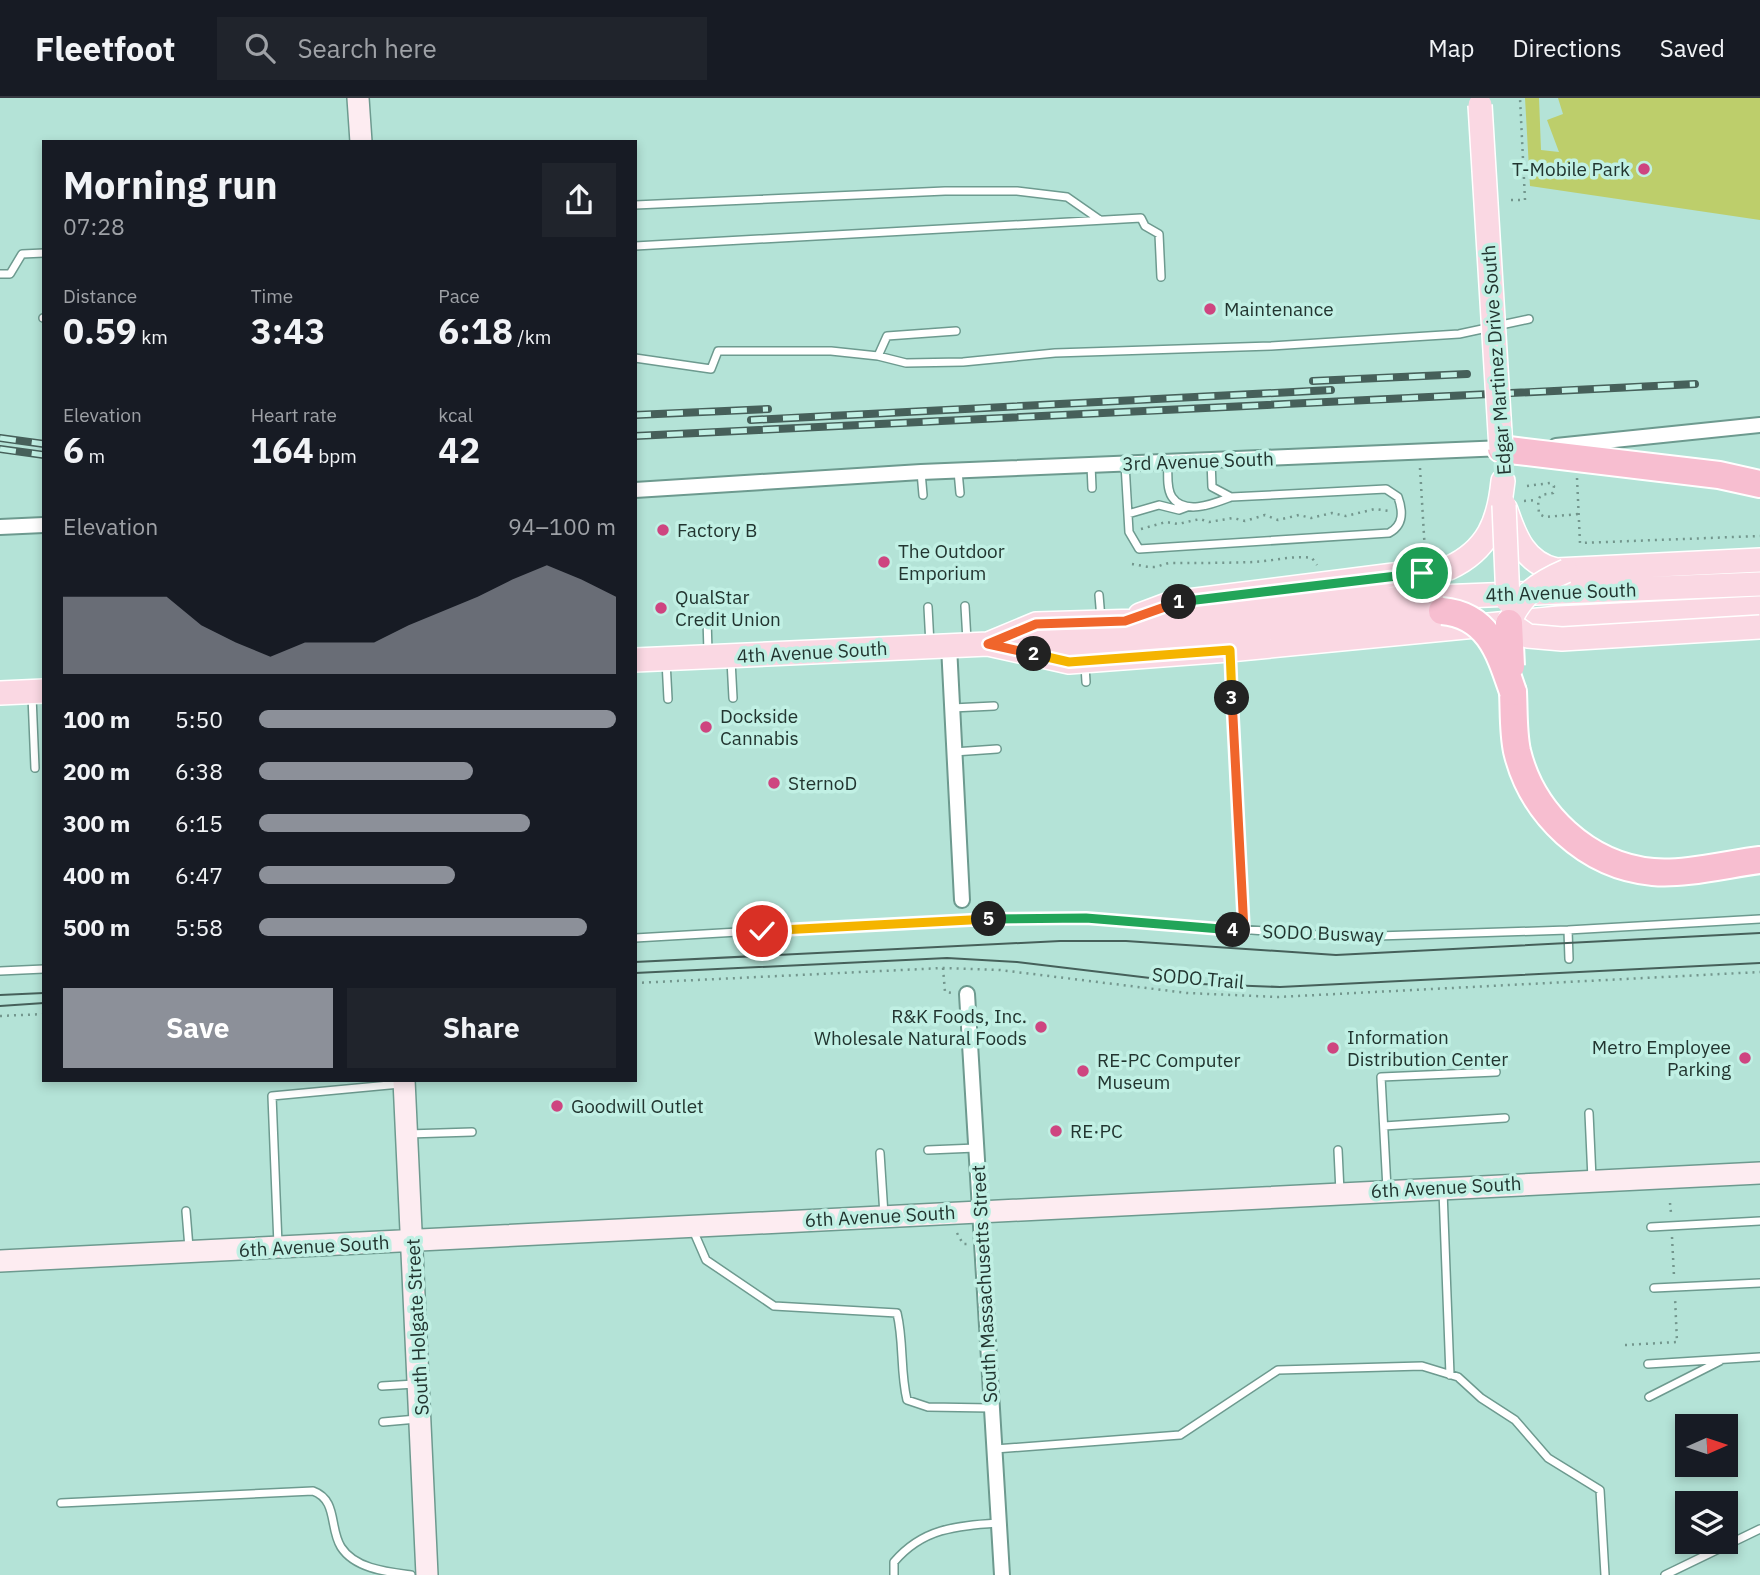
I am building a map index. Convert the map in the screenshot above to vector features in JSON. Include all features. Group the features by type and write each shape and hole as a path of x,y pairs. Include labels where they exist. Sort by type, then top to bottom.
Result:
{"highway":[{"path":"1501,449 1719,475 1760,484"},
{"path":"1443,611 1470,619 1488,632 1496,645 1513,692"},
{"path":"1508,612 1517,749 1529,787 1546,814 1576,841 1613,862 1654,873 1760,860"}],"main road":[{"name":"Edgar Martinez Drive South","path":"1479,98 1503,481 1508,612"},
{"path":"1125,621 1172,603 1449,568 1473,555 1490,534 1500,508 1503,481"},
{"path":"1504,505 1517,540 1530,556 1546,567 1566,571 1760,560"},
{"path":"959,645 1068,645 1227,633 1443,611 1508,612 1548,579 1566,571"},
{"name":"4th Avenue South","path":"959,645 1036,624 1174,620 1387,599 1760,584"},
{"name":"4th Avenue South","path":"637,660 959,645 1069,662 1086,671 1230,650 1559,618 1760,608"},
{"path":"1508,612 1528,636 1562,639 1760,627"},
{"path":"0,693 38,691"}],"street":[{"path":"358,98 361,140"},
{"name":"3rd Avenue South","path":"637,490 921,472 1549,446 1760,425"},
{"path":"0,527 42,524"},
{"path":"959,645 952,708 962,900"},
{"name":"South Massachusetts Street","path":"967,994 1002,1575"},
{"name":"South Holgate Street","path":"404,1082 427,1575"},
{"name":"6th Avenue South","path":"0,1261 1760,1173"}],"lane":[{"path":"637,205 944,191 1017,191 1067,197 1100,220"},
{"path":"637,246 1141,218 1145,226 1158,234 1161,277"},
{"path":"0,274 9,274 22,254 42,253"},
{"path":"637,358 711,369 718,351 831,351 878,356 906,363 963,362 1055,353 1285,345 1459,334 1530,319"},
{"path":"878,356 887,336 956,331"},
{"path":"1210,460 1212,487 1231,497"},
{"path":"1168,462 1171,496 1187,507"},
{"path":"1125,464 1129,532 1139,549 1389,533 1395,530 1401,519 1398,497 1387,489 1231,497 1210,505 1179,510 1160,505 1128,514"},
{"path":"1091,466 1092,488"},
{"path":"958,471 960,493"},
{"path":"921,472 923,495"},
{"path":"1099,595 1101,622"},
{"path":"959,645 965,606"},
{"path":"928,607 959,645"},
{"path":"707,618 733,698"},
{"path":"1230,650 1244,931"},
{"path":"666,659 668,699"},
{"path":"35,768 38,691"},
{"path":"952,708 994,706"},
{"path":"954,752 997,749"},
{"name":"SODO Busway","path":"637,938 966,919 1086,918 1346,937 1568,930 1760,919"},
{"path":"1568,930 1569,958"},
{"path":"0,971 42,969"},
{"path":"1387,1190 1381,1077 1496,1072"},
{"path":"278,1248 272,1096 404,1082"},
{"path":"1589,1113 1592,1180"},
{"path":"1384,1126 1504,1118"},
{"path":"407,1134 472,1132"},
{"path":"928,1150 976,1148"},
{"path":"1338,1150 1340,1192"},
{"path":"880,1153 884,1216"},
{"path":"1443,1187 1450,1375"},
{"path":"187,1211 189,1252"},
{"path":"1651,1227 1760,1221"},
{"path":"692,1226 706,1260 774,1306 897,1313 902,1334 907,1400 928,1407 992,1408"},
{"path":"1654,1288 1760,1283"},
{"path":"1648,1364 1760,1357"},
{"path":"1649,1397 1724,1359"},
{"path":"994,1449 1180,1435 1278,1370 1422,1366 1458,1377 1481,1398 1515,1420 1548,1458 1600,1490 1605,1575"},
{"path":"382,1386 419,1383"},
{"path":"383,1422 421,1419"},
{"path":"61,1503 313,1491 323,1494 329,1504 340,1546 352,1558 379,1570 411,1575"},
{"path":"894,1575 894,1562 920,1537 960,1526 999,1523"},
{"path":"1665,1575 1760,1529"}],"path":[{"path":"1511,200 1525,200 1520,98"},
{"path":"1420,468 1425,556"},
{"path":"1577,477 1580,543 1760,536"},
{"path":"1527,486 1550,483 1554,486 1553,493 1541,495 1538,500 1539,514 1545,517 1579,514"},
{"path":"1141,529 1166,522 1178,524 1200,519 1209,522 1233,518 1245,521 1265,515 1278,520 1299,515 1311,518 1332,513 1346,516 1375,509 1393,511"},
{"path":"1132,564 1156,568 1166,563 1224,564 1234,560 1256,562 1299,556 1312,558"},
{"path":"943,968 944,992 967,994"},
{"name":"SODO Trail","path":"637,983 943,968 1000,970 1187,993 1278,997 1760,972"},
{"path":"0,1016 42,1014"},
{"path":"950,1231 958,1233 963,1244 972,1244"}],"green space":[{"name":"T-Mobile Park","path":"1525,98 1539,98 1541,150 1559,152 1547,120 1563,114 1558,98 1760,98 1760,220 1530,186"}],"tram line":[{"path":"637,962 1060,941 1126,941 1336,955 1760,933"},
{"path":"637,973 947,958 1017,962 1200,984 1280,987 1760,963"},
{"path":"0,995 42,993"},
{"path":"0,1006 42,1003"}],"railway":[{"path":"1313,381 1467,374"},
{"path":"637,436 1695,384"},
{"path":"751,420 1331,390"},
{"path":"637,415 768,409"},
{"path":"0,438 42,444"},
{"path":"0,449 42,455"}],"place":[{"name":"T-Mobile Park","path":"1644,169"},
{"name":"Maintenance","path":"1210,309"},
{"name":"Factory B","path":"663,530"},
{"name":"The Outdoor Emporium","path":"884,562"},
{"name":"QualStar Credit Union","path":"661,608"},
{"name":"Dockside Cannabis","path":"706,727"},
{"name":"SternoD","path":"774,783"},
{"name":"R&K Foods, Inc. Wholesale Natural Foods","path":"1041,1027"},
{"name":"Information Distribution Center","path":"1333,1048"},
{"name":"Metro Employee Parking","path":"1745,1058"},
{"name":"RE-PC Computer Museum","path":"1083,1071"},
{"name":"Goodwill Outlet","path":"557,1106"},
{"name":"RE∙PC","path":"1056,1131"}],"route":[{"path":"762,931 966,919 1086,918 1244,931 1230,650 1069,662 988,644 1036,624 1125,621 1172,603 1422,573"}]}
